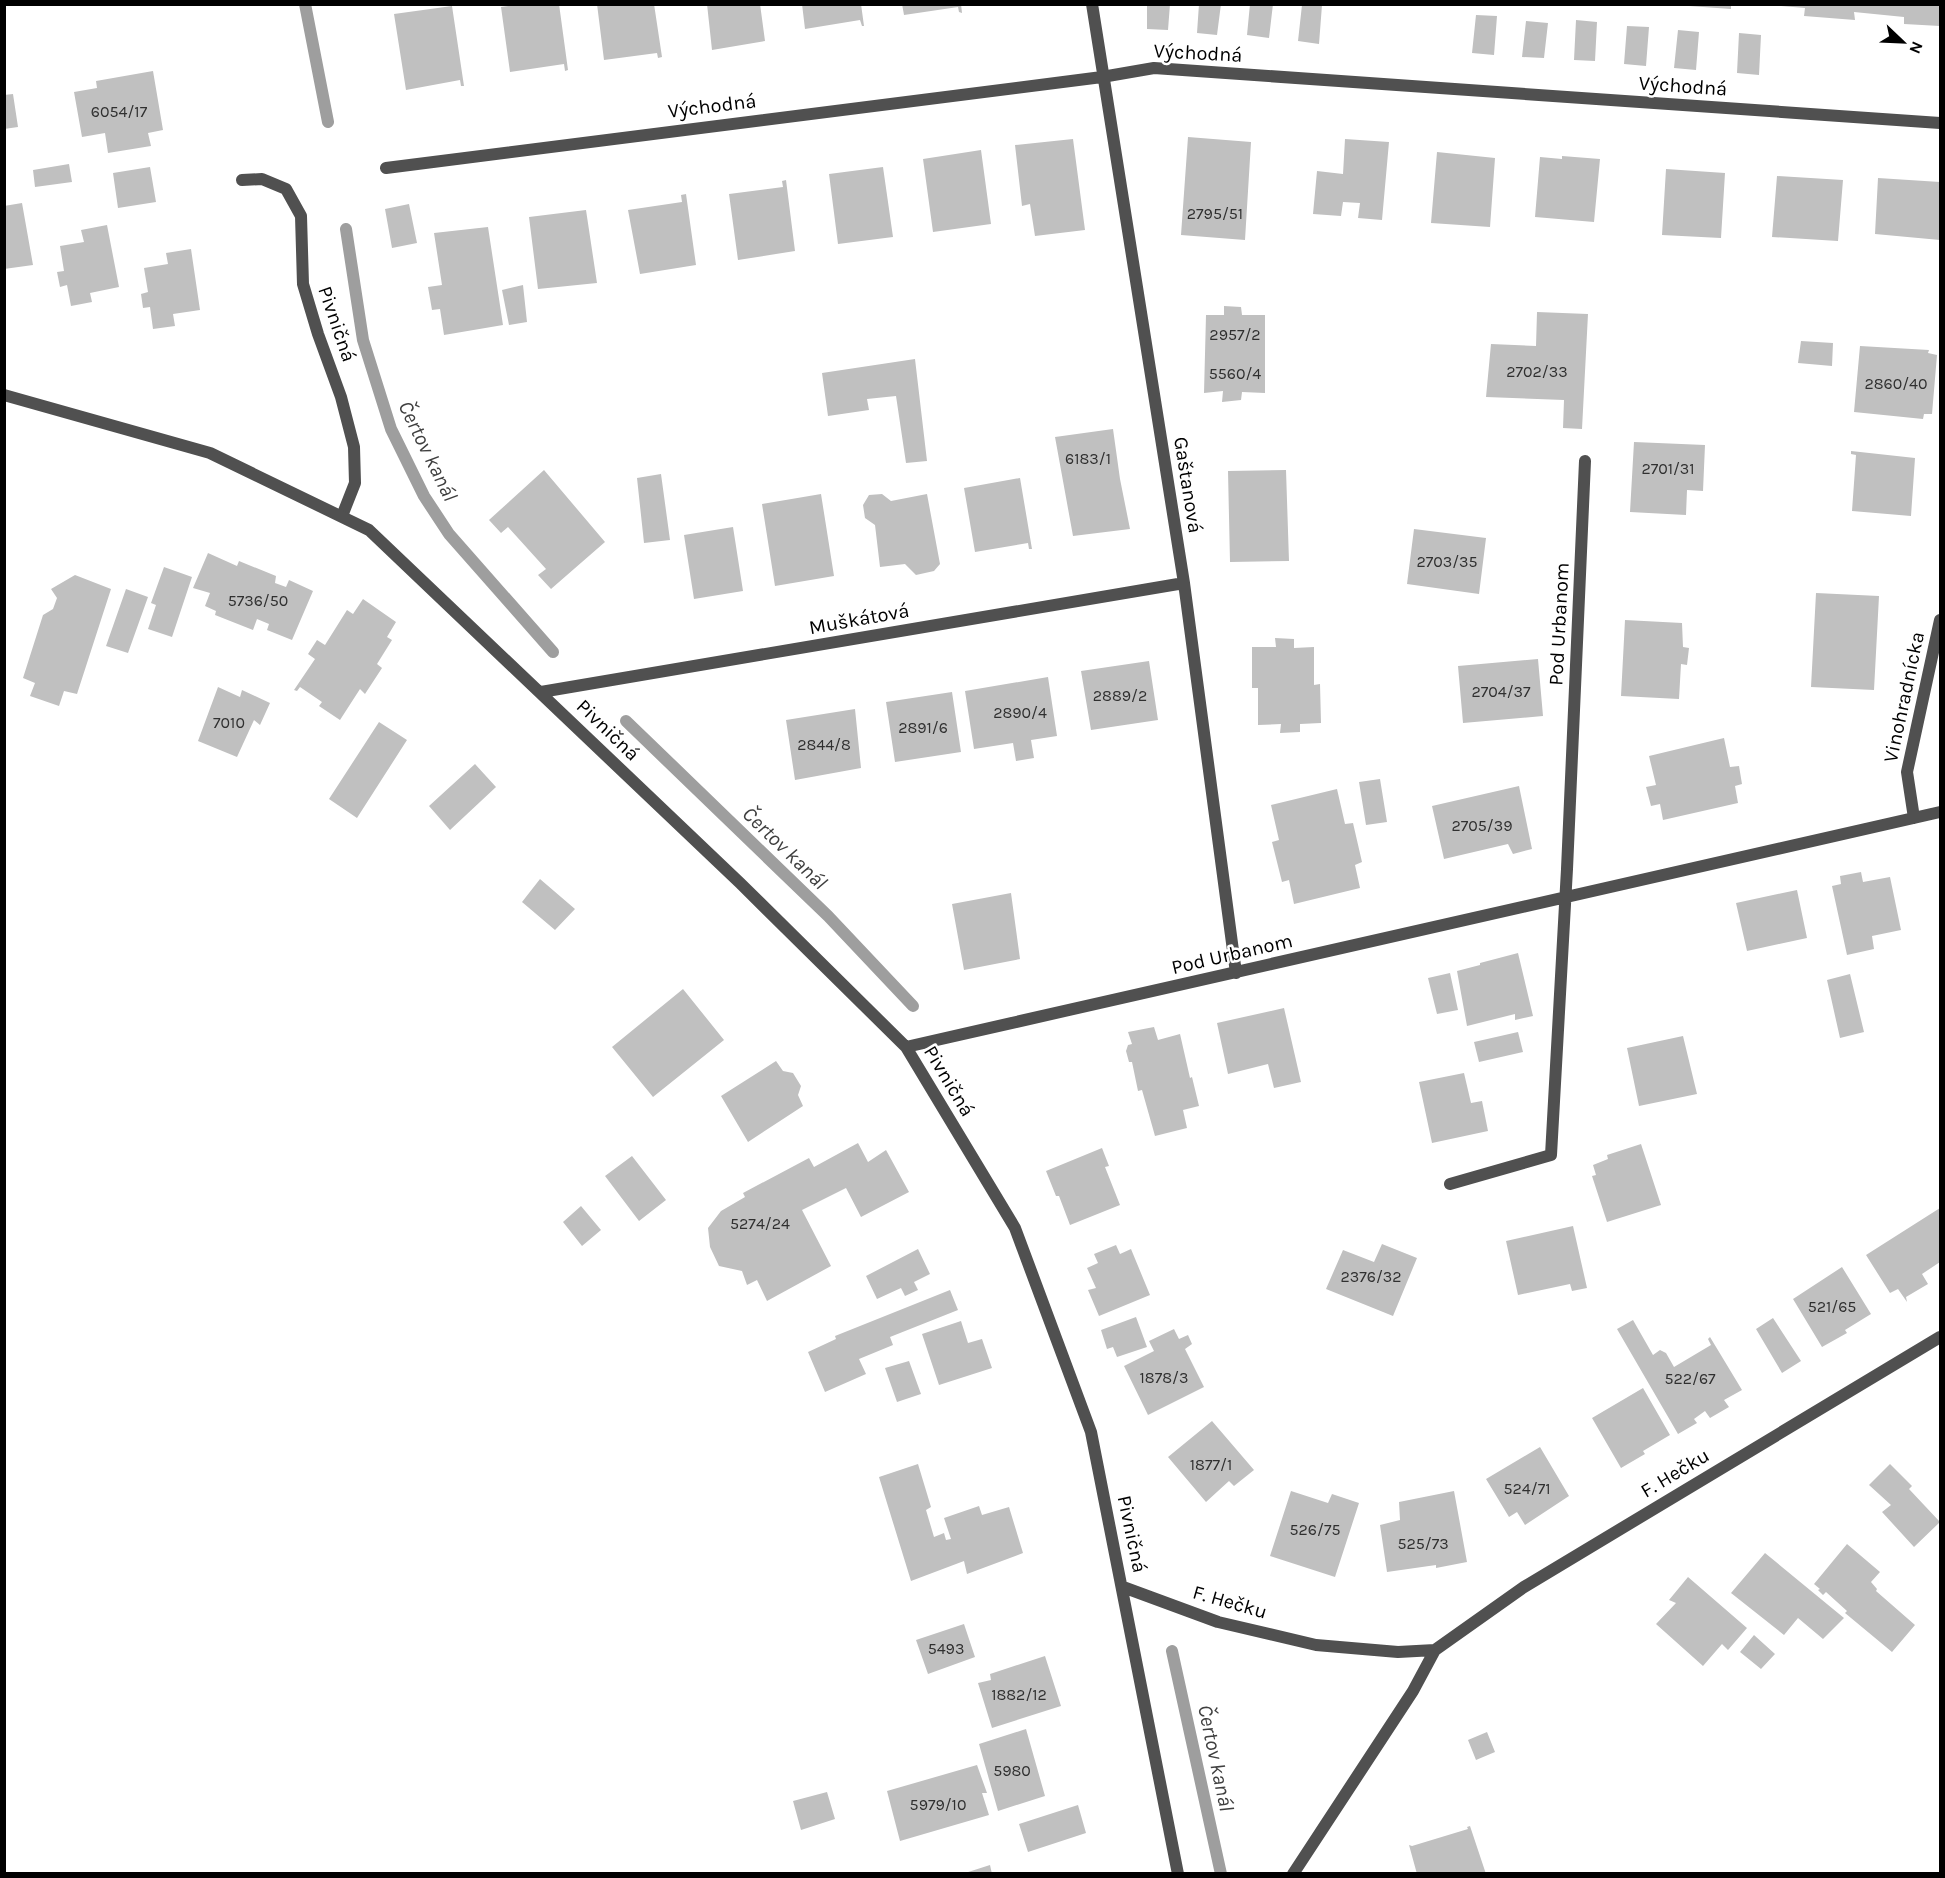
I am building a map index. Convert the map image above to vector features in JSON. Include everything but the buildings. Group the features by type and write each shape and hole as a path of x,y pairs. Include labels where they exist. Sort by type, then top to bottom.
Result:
{"street":[{"name":"Gaštanová","path":"1092,4 1184,583 1236,972"},
{"name":"Východná","path":"386,168 1102,77 1154,68 1941,123"},
{"name":"Pivničná","path":"242,180 262,179 286,189 301,216 303,284 341,397 354,447 355,483 342,516"},
{"name":"Pivničná","path":"4,395 210,453 369,530 740,883 906,1047 1015,1228 1091,1431 1178,1874"},
{"name":"Pod Urbanom","path":"1450,1184 1551,1155 1586,461"},
{"name":"Muškátová","path":"541,692 1184,583"},
{"name":"Vinohradnícka","path":"1914,818 1907,772 1941,620"},
{"name":"Pod Urbanom","path":"906,1047 1941,812"},
{"name":"F. Hečku","path":"1293,1874 1413,1691 1436,1650 1524,1587 1941,1337"},
{"name":"F. Hečku","path":"1123,1587 1218,1622 1316,1645 1398,1652 1436,1650"}],"waterway":[{"name":"Čertov kanál","path":"305,4 328,122"},
{"name":"Čertov kanál","path":"346,229 363,340 391,429 424,496 449,534 553,652"},
{"name":"Čertov kanál","path":"626,721 828,916 913,1006"},
{"name":"Čertov kanál","path":"1172,1651 1221,1874"}]}
